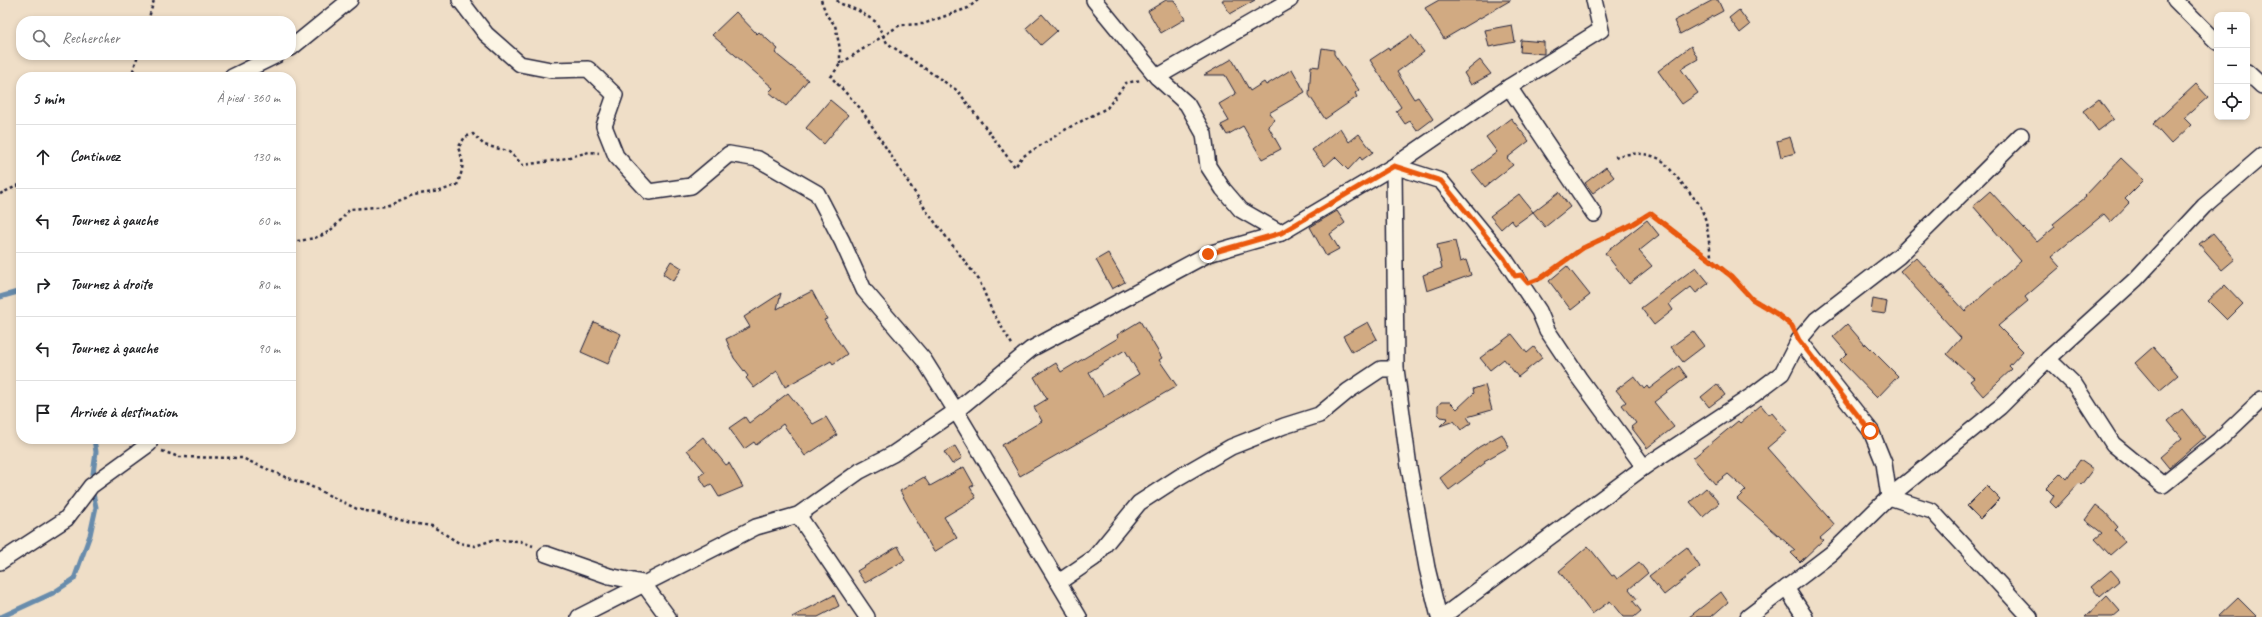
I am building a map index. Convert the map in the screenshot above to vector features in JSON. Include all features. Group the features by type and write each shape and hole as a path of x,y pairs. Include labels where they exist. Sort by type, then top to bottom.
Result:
{"street":[{"path":"296,44 350,0"},
{"path":"460,0 486,34 520,64 551,70 588,69 614,95 604,126 616,156 649,192 691,186 729,154 758,159 817,192 864,290 924,360 1079,617"},
{"path":"1094,0 1157,77 1187,104 1204,134 1208,166 1223,188 1241,210 1281,233"},
{"path":"1157,77 1290,0"},
{"path":"579,617 643,583 756,527 798,515 860,470 893,454 956,411 1038,345 1208,254 1281,233 1394,166 1509,87 1601,30 1594,0"},
{"path":"2175,0 2214,39"},
{"path":"242,72 267,60"},
{"path":"2250,75 2262,86"},
{"path":"1509,87 1594,214"},
{"path":"1394,166 1396,369 1409,466 1427,568 1440,617 1644,467 1753,395 1782,373 1799,340 1816,320 1900,256 2021,135"},
{"path":"1748,617 1832,553 1888,497 2000,407 2048,359 2136,279 2204,206 2262,156"},
{"path":"1394,166 1441,181 1504,258 1539,311 1547,330 1579,378 1644,467"},
{"path":"1799,340 1870,431 1884,463 1888,497"},
{"path":"2048,359 2075,385 2113,444 2163,485 2219,440 2262,399"},
{"path":"1059,582 1094,558 1139,503 1179,476 1231,447 1284,426 1319,415 1348,391 1381,369 1396,369"},
{"path":"0,562 66,519 91,486 145,444"},
{"path":"1888,497 1932,511 1956,540 2030,617"},
{"path":"798,515 867,617"},
{"path":"546,554 609,576 643,583 668,617"},
{"path":"1786,588 1805,617"}],"path":[{"path":"149,16 154,0"},
{"path":"821,0 827,16 835,25 840,49 840,64"},
{"path":"837,0 839,3 859,11 876,22 885,35 887,43 958,91 1015,167 1022,157 1068,128 1107,108 1126,83 1157,77"},
{"path":"978,0 968,8 923,24 900,25 840,64 831,77 860,109 928,213 979,280 992,311 1008,333 1020,359"},
{"path":"133,72 136,60"},
{"path":"296,241 321,238 334,230 350,209 386,206 413,195 440,191 457,184 463,168 463,158 458,148 465,137 473,134 484,145 508,151 523,165 558,160 589,152 616,156"},
{"path":"1615,157 1626,154 1646,155 1658,157 1664,162 1700,205 1706,221 1712,262"},
{"path":"0,194 16,186"},
{"path":"1515,276 1521,275 1528,283 1533,283 1554,270 1583,248 1631,225 1650,213 1731,276 1752,299 1777,314 1792,326 1799,340"},
{"path":"153,444 166,454 179,457 242,458 285,477 308,485 357,510 380,514 411,524 432,526 459,543 475,546 493,540 520,542 536,547 546,554"}],"building":[{"path":"1166,0 1174,0 1185,19 1161,33 1148,11"},
{"path":"1222,0 1255,0 1230,14"},
{"path":"1439,0 1511,0 1444,39 1425,8"},
{"path":"1713,0 1718,0 1723,11 1680,34 1674,21"},
{"path":"1739,10 1750,25 1740,33 1729,18"},
{"path":"736,12 757,34 759,32 778,49 775,53 808,80 786,106 769,92 773,88 712,35"},
{"path":"1042,14 1057,31 1041,45 1026,28"},
{"path":"1512,25 1515,42 1489,47 1485,30"},
{"path":"1411,35 1424,52 1397,72 1414,99 1418,97 1433,119 1417,131 1410,121 1405,124 1396,111 1401,107 1370,60 1388,48 1389,50"},
{"path":"1521,40 1544,42 1544,54 1520,52"},
{"path":"1691,46 1698,59 1681,69 1698,93 1682,104 1658,71"},
{"path":"1322,48 1334,50 1334,54 1359,90 1355,93 1357,97 1325,119 1309,95 1311,66 1319,67"},
{"path":"1232,59 1250,91 1264,82 1266,85 1292,69 1305,92 1269,113 1275,120 1268,126 1281,149 1262,159 1243,126 1227,135 1221,125 1229,121 1219,104 1236,94 1225,75 1204,75"},
{"path":"1480,60 1491,74 1471,85 1464,73"},
{"path":"2196,84 2208,97 2184,118 2191,125 2171,144 2153,124"},
{"path":"2099,99 2114,119 2098,131 2083,111"},
{"path":"830,100 848,115 824,144 806,128"},
{"path":"1511,118 1529,141 1507,158 1513,165 1485,187 1472,171 1497,152 1486,137"},
{"path":"1340,128 1349,142 1359,134 1373,152 1362,160 1360,157 1348,170 1335,157 1325,166 1312,150"},
{"path":"1790,137 1795,153 1781,157 1777,141"},
{"path":"2121,158 2144,180 2125,199 2129,203 2111,222 2104,214 2051,257 2060,267 2025,297 2028,301 1998,326 2023,351 2009,366 2012,369 1983,396 1970,381 1974,378 1947,354 1961,338 1900,271 1916,257 1965,311 2021,261 1973,206 1990,191 2037,242 2055,227 2053,224 2086,197 2085,196"},
{"path":"1606,167 1614,177 1593,193 1585,183"},
{"path":"1559,192 1570,207 1545,227 1533,212"},
{"path":"1519,194 1533,212 1515,225 1511,220 1501,229 1490,216"},
{"path":"1337,211 1345,223 1330,234 1339,249 1326,256 1310,227"},
{"path":"1647,220 1659,235 1639,251 1652,266 1629,284 1605,253"},
{"path":"2213,233 2235,259 2222,270 2199,244"},
{"path":"1455,241 1460,262 1466,260 1471,275 1427,291 1423,275 1442,268 1437,245"},
{"path":"1108,253 1125,282 1112,289 1096,260"},
{"path":"671,261 682,268 673,281 663,274"},
{"path":"1567,266 1590,295 1571,310 1549,281"},
{"path":"1696,267 1709,283 1696,293 1691,287 1669,304 1673,310 1654,325 1641,308"},
{"path":"2225,285 2243,304 2227,320 2208,301"},
{"path":"812,291 827,319 824,320 847,354 833,364 831,361 785,387 777,371 754,388 746,378 748,376 734,358 726,339 750,327 744,317 781,293 777,309"},
{"path":"1873,299 1887,302 1885,314 1871,312"},
{"path":"1140,321 1162,358 1159,360 1177,386 1020,476 1002,445 1042,421 1034,407 1047,399 1034,377 1056,363 1061,372 1118,338 1117,335","holes":["1125,350 1139,374 1103,396 1089,372"]},
{"path":"594,322 621,334 608,364 581,352"},
{"path":"1368,322 1377,339 1352,352 1343,336"},
{"path":"1847,324 1865,345 1865,343 1898,376 1877,398 1840,360 1847,353 1833,337"},
{"path":"1693,331 1704,346 1683,362 1671,347"},
{"path":"1512,334 1527,353 1534,347 1542,358 1518,377 1504,359 1490,370 1480,358"},
{"path":"2153,347 2178,375 2159,391 2135,363"},
{"path":"1679,366 1687,377 1654,402 1674,427 1647,448 1631,427 1636,423 1622,405 1626,402 1616,390 1634,376 1644,389 1647,386 1649,389"},
{"path":"1717,384 1725,395 1709,407 1701,397"},
{"path":"1485,385 1492,410 1467,417 1471,423 1461,430 1454,421 1440,426 1448,418 1441,417 1438,414 1438,406 1441,402 1450,402 1457,409 1474,393 1473,389"},
{"path":"788,393 813,424 826,417 837,435 805,456 783,424 756,445 754,442 744,449 729,428 745,417 749,423"},
{"path":"1761,405 1769,415 1772,413 1787,431 1767,448 1835,525 1820,538 1823,540 1800,562 1791,553 1795,550 1737,499 1746,490 1728,474 1715,484 1693,458 1738,421 1740,423"},
{"path":"2182,409 2205,437 2169,468 2160,457 2182,438 2168,421"},
{"path":"1502,434 1509,447 1484,461 1485,463 1449,490 1440,478 1479,447"},
{"path":"703,437 726,465 729,463 743,487 719,497 711,484 706,487 699,476 705,472 687,450"},
{"path":"955,446 962,458 952,464 944,452"},
{"path":"2080,460 2093,469 2081,485 2079,483 2056,508 2050,502 2054,496 2046,488 2061,473 2067,479"},
{"path":"964,467 974,485 970,487 976,498 944,517 957,538 934,552 900,491 924,477 930,486"},
{"path":"1987,486 2000,499 1980,519 1967,506"},
{"path":"1706,488 1719,503 1703,517 1690,502"},
{"path":"2096,505 2105,512 2118,527 2115,530 2125,542 2110,555 2095,539 2102,533 2085,520"},
{"path":"898,546 905,560 865,583 857,571"},
{"path":"1588,546 1612,576 1614,575 1617,579 1639,562 1648,573 1629,589 1637,599 1633,601 1641,611 1634,617 1623,617 1610,601 1592,614 1559,571"},
{"path":"1687,547 1700,567 1664,595 1649,576"},
{"path":"2111,570 2120,580 2100,597 2091,587"},
{"path":"1721,592 1728,602 1711,617 1689,617"},
{"path":"834,595 839,606 818,617 792,617"},
{"path":"2107,596 2120,611 2113,617 2085,617"},
{"path":"2238,598 2257,617 2218,617"}],"waterway":[{"path":"0,297 16,292"},
{"path":"92,481 96,452 95,444"},
{"path":"1,617 53,593 74,579 90,535 96,507 92,489"}],"route":[{"path":"1208,254 1281,233 1355,187 1394,166 1441,181 1467,215 1504,258 1515,276 1521,275 1528,283 1533,283 1554,270 1593,242 1606,237 1618,229 1631,225 1650,213 1731,276 1752,299 1777,314 1792,326 1799,340 1870,431"}]}
